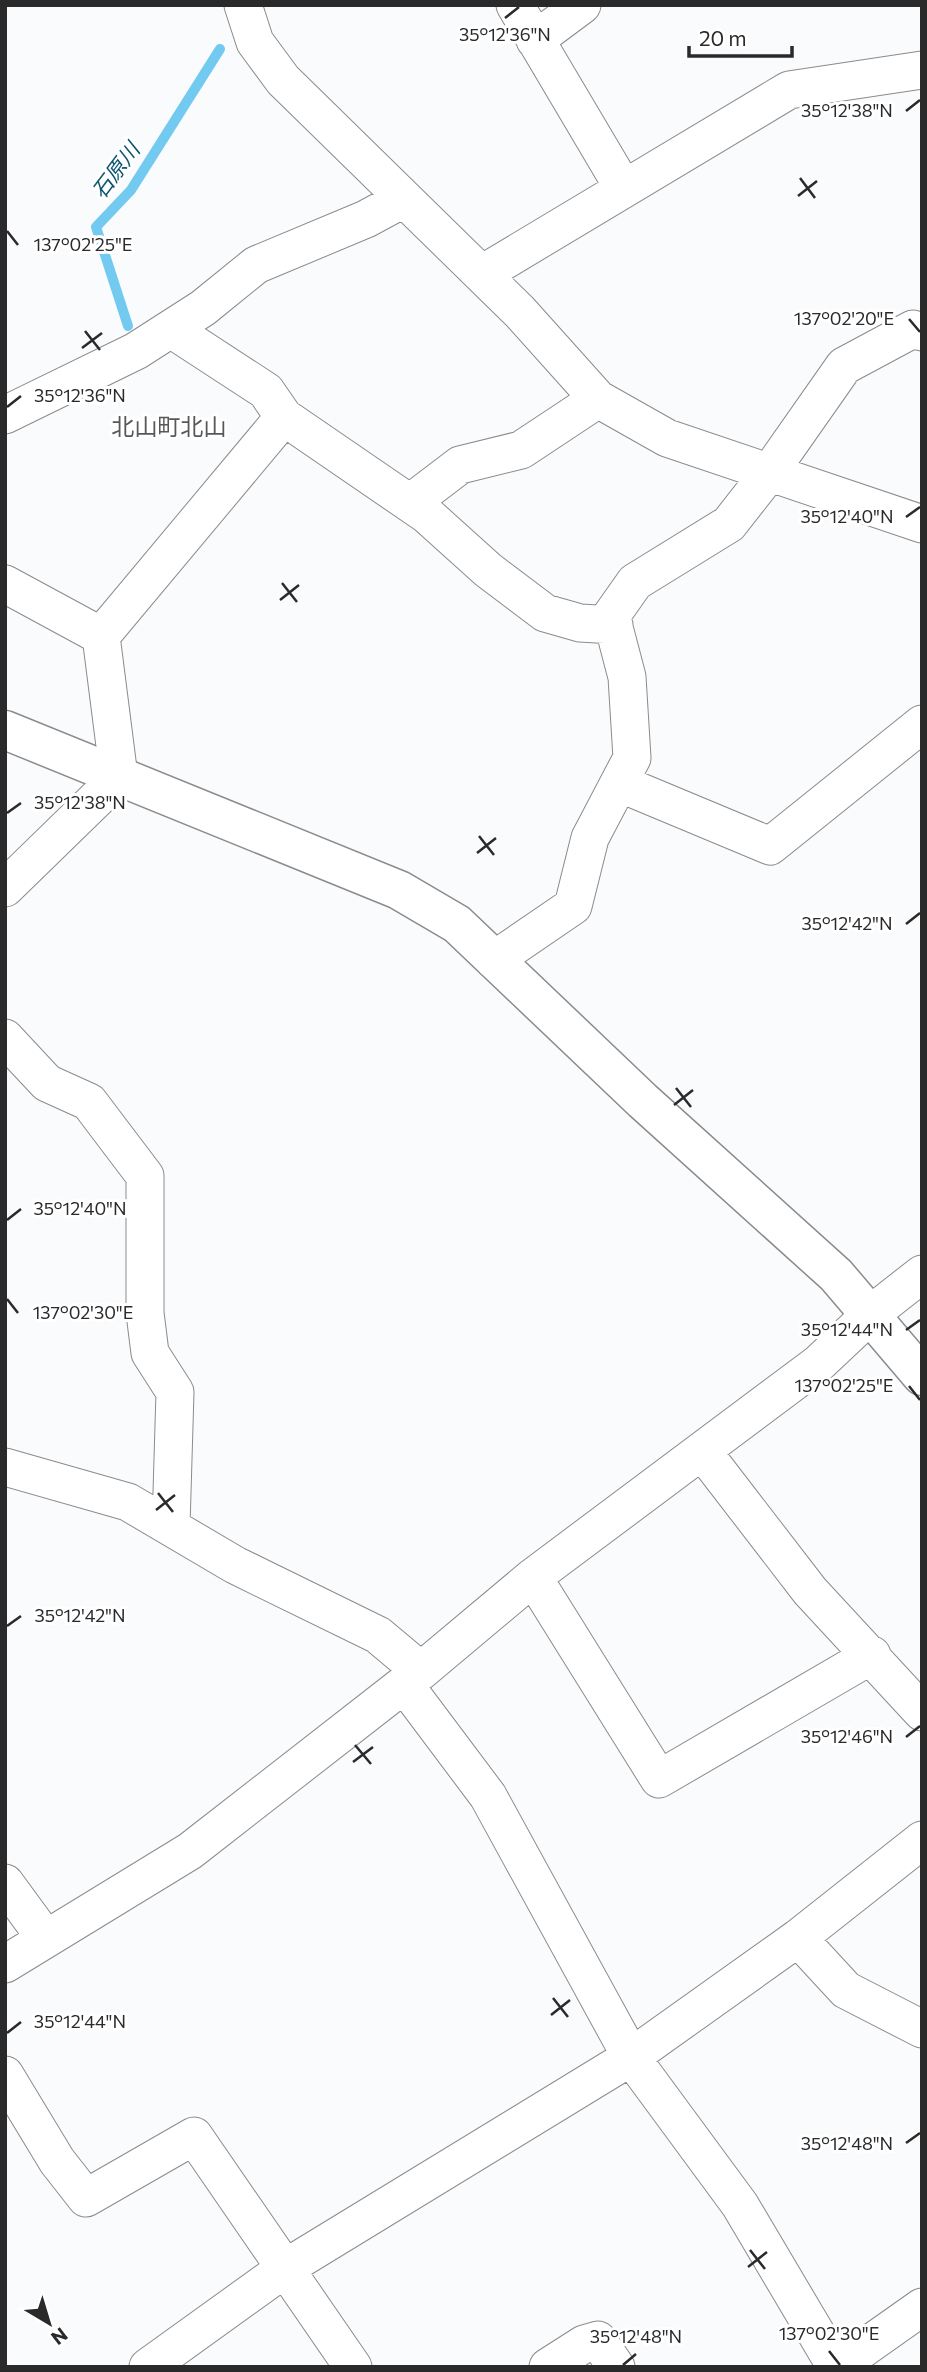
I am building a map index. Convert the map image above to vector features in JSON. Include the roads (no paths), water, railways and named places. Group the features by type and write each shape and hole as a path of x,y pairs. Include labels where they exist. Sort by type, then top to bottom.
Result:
{"street":[{"path":"243,5 255,42 283,80 482,274 598,399 667,438 922,524"},
{"path":"515,5 624,189"},
{"path":"535,40 582,5"},
{"path":"482,274 789,90 922,70"},
{"path":"5,415 136,351 202,308 256,265 366,219 404,199"},
{"path":"171,329 266,391 284,417 410,503 488,570 545,613 580,623 614,625"},
{"path":"494,960 573,906 590,838 632,758 626,677 611,615 635,582 729,524 769,473 844,366 913,329 922,332"},
{"path":"410,503 460,465 521,450 598,399"},
{"path":"119,777 101,636 284,417"},
{"path":"5,584 101,636"},
{"path":"619,783 770,846 922,724"},
{"path":"5,730 399,890 457,925 836,1275 872,1314 922,1376"},
{"path":"5,888 119,777"},
{"path":"5,1038 47,1083 89,1102 145,1176 145,1313 150,1353 175,1392 172,1526"},
{"path":"5,1965 190,1850 412,1678 533,1577 704,1452 819,1363 872,1314 922,1274"},
{"path":"704,1452 810,1591 922,1712"},
{"path":"5,1466 128,1502 235,1565 378,1635 412,1678 488,1796 631,2057 740,2206 837,2367 922,2307"},
{"path":"533,1577 659,1779 872,1656"},
{"path":"148,2367 287,2267 631,2057 798,1938 922,1840"},
{"path":"5,1883 46,1939"},
{"path":"798,1938 846,1990 922,2029"},
{"path":"5,2075 57,2161 86,2198 194,2137 287,2267 353,2367"},
{"path":"548,2367 584,2344 598,2340 615,2367"}],"waterway":[{"name":"石原川","path":"128,326 96,227 131,190 220,49"}],"district":[{"name":"北山町北山","path":"169,427"}]}
